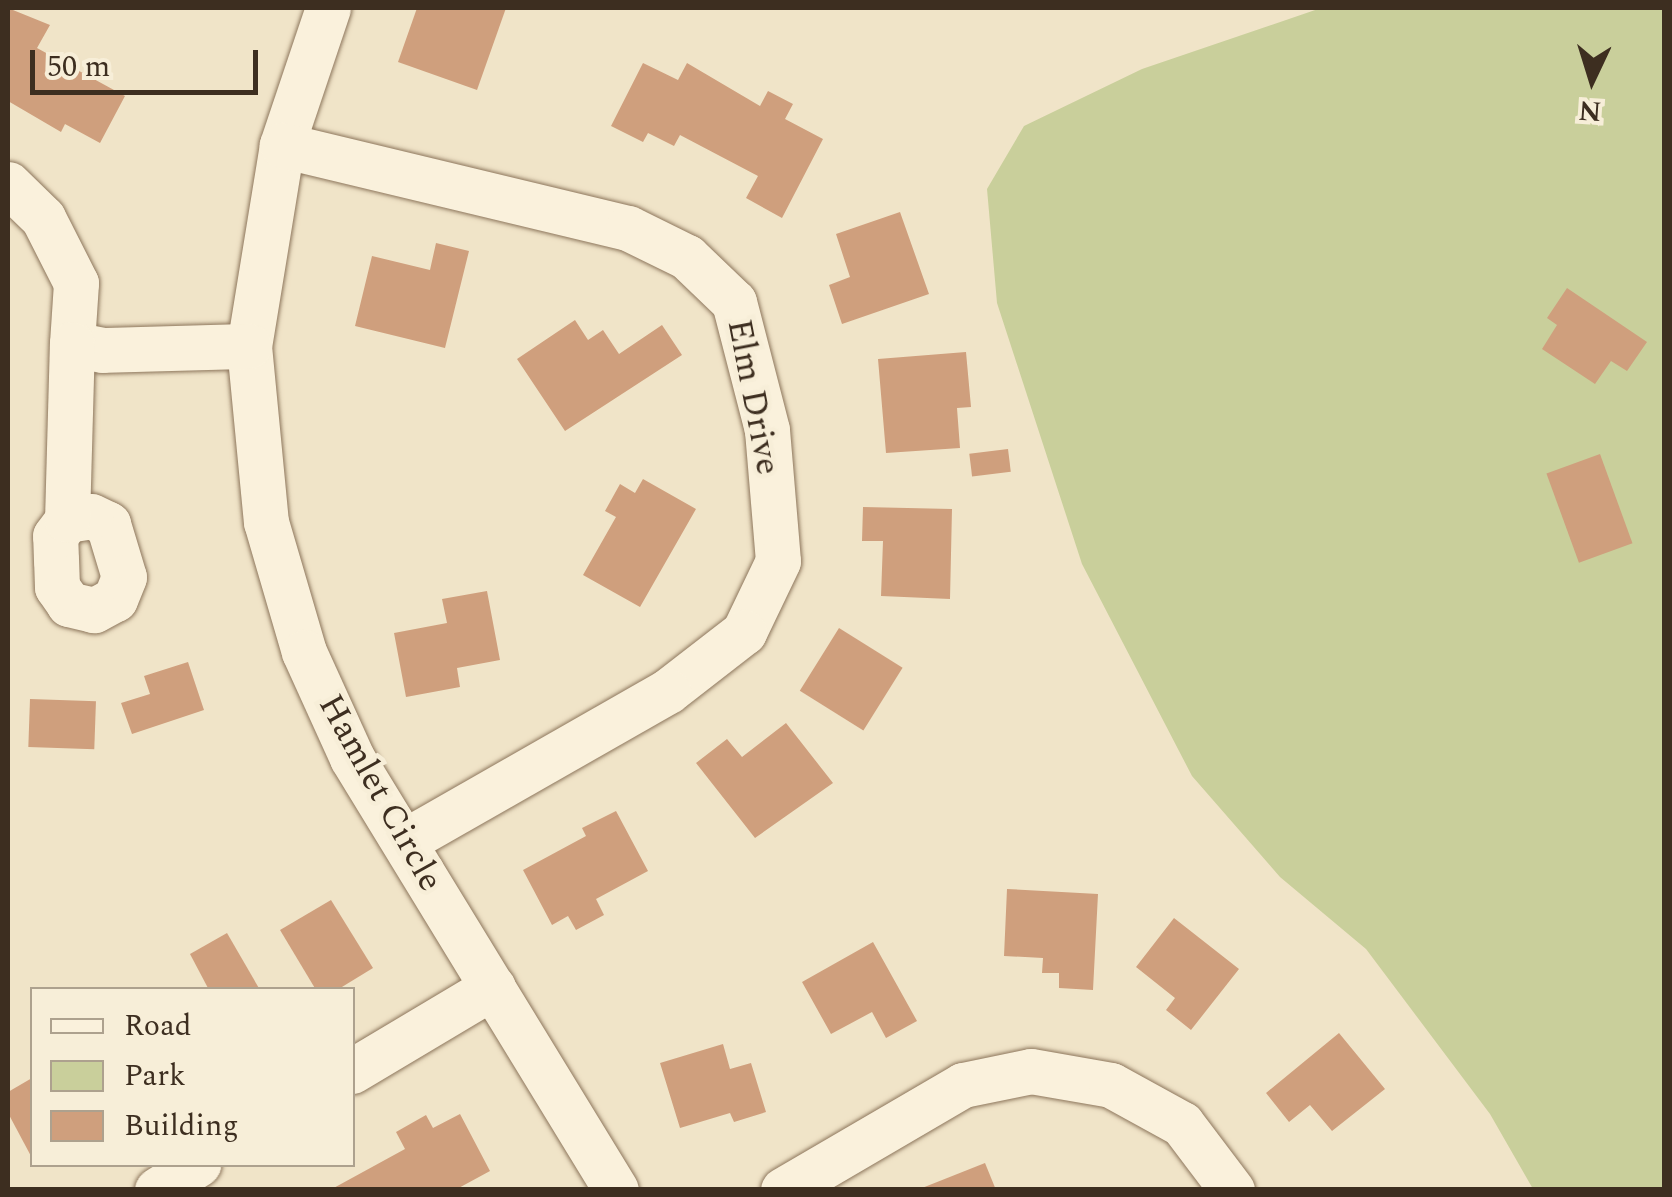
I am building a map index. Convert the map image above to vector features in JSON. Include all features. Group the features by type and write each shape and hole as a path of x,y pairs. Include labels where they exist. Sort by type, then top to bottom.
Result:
{"street":[{"name":"Hamlet Circle","path":"328,8 282,145 249,346 266,522 304,652 352,758 616,1190"},
{"name":"Elm Drive","path":"282,145 628,228 687,257 734,302 767,430 778,562 744,632 668,690 404,841"},
{"path":"8,184 43,218 76,283 67,520"},
{"path":"72,344 102,350 249,346"},
{"path":"355,1069 492,987"},
{"path":"783,1190 963,1084 1032,1070 1111,1085 1182,1124 1232,1190"},
{"path":"157,1190 193,1167"}],"green space":[{"path":"1321,8 1664,8 1664,1189 1533,1189 1490,1114 1366,949 1280,877 1192,776 1082,564 997,303 987,189 1024,126 1142,69"}],"building":[{"path":"8,8 50,25 37,48 125,96 100,143 65,124 61,132 8,101"},
{"path":"417,8 506,8 477,90 398,62"},
{"path":"643,63 678,80 687,63 760,106 768,91 793,104 785,119 823,139 782,218 746,198 758,176 680,135 674,146 648,133 643,142 611,126"},
{"path":"900,212 929,294 842,324 829,285 850,277 836,234"},
{"path":"436,243 469,251 445,348 355,326 372,256 430,270"},
{"path":"1567,288 1647,342 1627,371 1611,361 1595,384 1542,349 1557,325 1547,318"},
{"path":"575,320 588,340 603,330 619,354 662,325 682,355 565,431 517,359"},
{"path":"966,352 971,407 957,408 960,448 886,453 878,359"},
{"path":"1008,449 1011,472 972,477 969,454"},
{"path":"1600,454 1632,543 1579,563 1546,473"},
{"path":"643,479 696,509 640,607 583,575 616,517 605,511 620,484 635,493"},
{"path":"863,507 952,509 950,599 881,596 883,541 862,541"},
{"path":"487,591 500,660 457,668 460,687 406,697 394,633 447,623 442,599"},
{"path":"839,628 903,668 863,730 800,691"},
{"path":"188,662 204,710 132,734 121,703 150,694 144,676"},
{"path":"30,699 96,701 94,749 28,747"},
{"path":"786,723 833,783 755,838 696,763 727,739 742,757"},
{"path":"616,811 648,871 596,899 604,915 576,930 568,916 552,925 523,870 586,836 582,828"},
{"path":"1007,889 1098,894 1093,990 1059,988 1059,973 1042,973 1043,958 1004,956"},
{"path":"331,900 373,968 342,987 314,987 280,930"},
{"path":"1174,918 1239,969 1191,1030 1166,1010 1175,998 1136,967"},
{"path":"227,933 258,987 207,987 190,954"},
{"path":"873,942 917,1021 886,1038 872,1012 831,1034 802,982"},
{"path":"1339,1033 1385,1089 1332,1131 1310,1105 1289,1122 1266,1093"},
{"path":"723,1044 730,1069 751,1063 766,1112 734,1122 730,1113 680,1128 660,1063"},
{"path":"30,1079 30,1154 8,1113 8,1092"},
{"path":"460,1114 490,1171 455,1190 330,1190 405,1149 396,1132 426,1115 433,1128"},
{"path":"985,1163 996,1190 922,1190 922,1188"}]}
